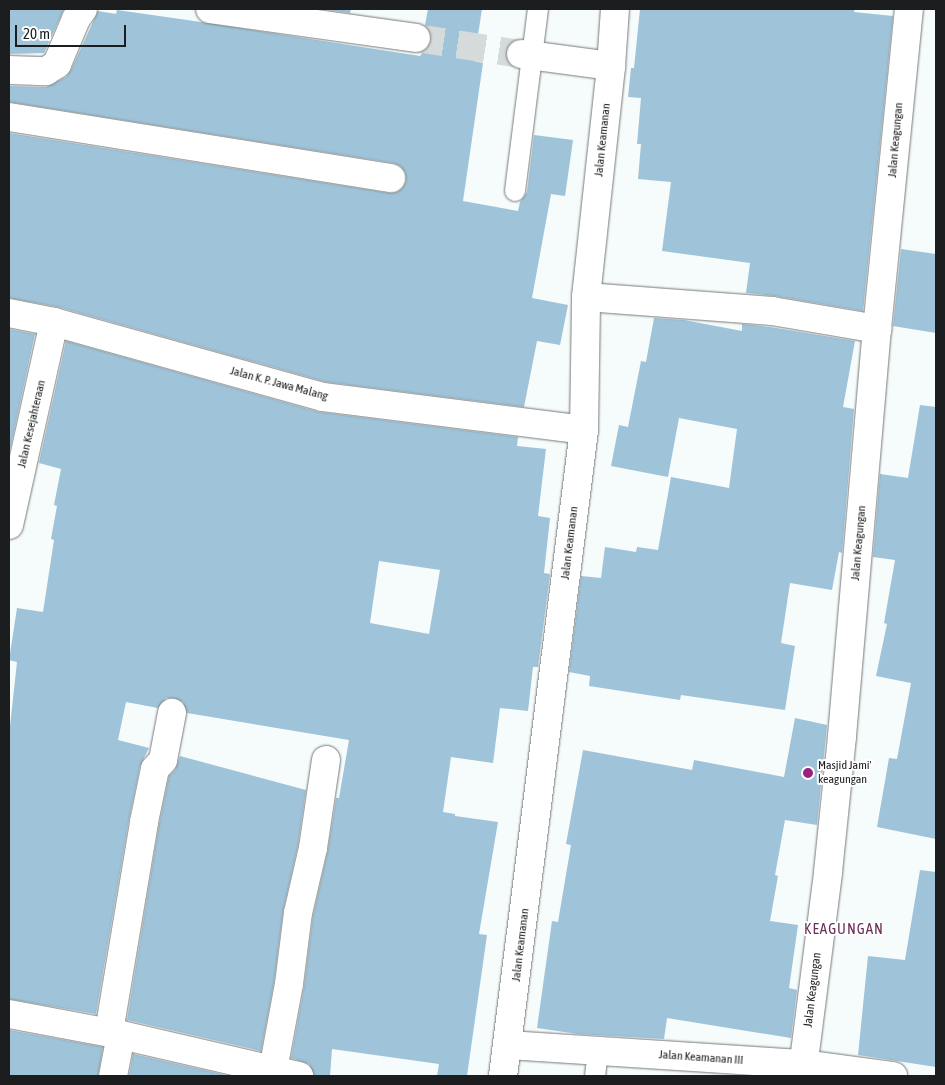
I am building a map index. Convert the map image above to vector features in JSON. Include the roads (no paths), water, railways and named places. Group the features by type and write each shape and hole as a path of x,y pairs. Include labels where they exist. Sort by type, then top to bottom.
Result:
{"street":[{"path":"9,70 46,71 57,64 76,19 83,9"},
{"path":"210,9 416,38"},
{"name":"Jalan Keamanan","path":"503,1076 584,430 586,298 611,66 614,9"},
{"name":"Jalan Keagungan","path":"803,1070 828,872 842,736 877,329 909,9"},
{"path":"527,54 611,66"},
{"path":"9,117 391,178"},
{"path":"586,298 772,310 877,329"},
{"name":"Jalan K. P. Jawa Malang","path":"9,313 54,322 323,397 584,430"},
{"name":"Jalan Kesejahteraan","path":"9,525 54,322"},
{"path":"113,1076 115,1033 149,795 155,768 163,760 172,712"},
{"path":"9,1014 115,1033 286,1074 289,984 298,912 313,848 326,760"},
{"name":"Jalan Keamanan III","path":"508,1046 596,1064 803,1070 893,1076"}],"lane":[{"path":"515,191 527,54 538,9"}],"tunnel":[{"path":"416,38 521,54"}],"place":[{"name":"Masjid Jami' keagungan","path":"808,773"}],"district":[{"name":"KEAGUNGAN","path":"844,929"}]}
